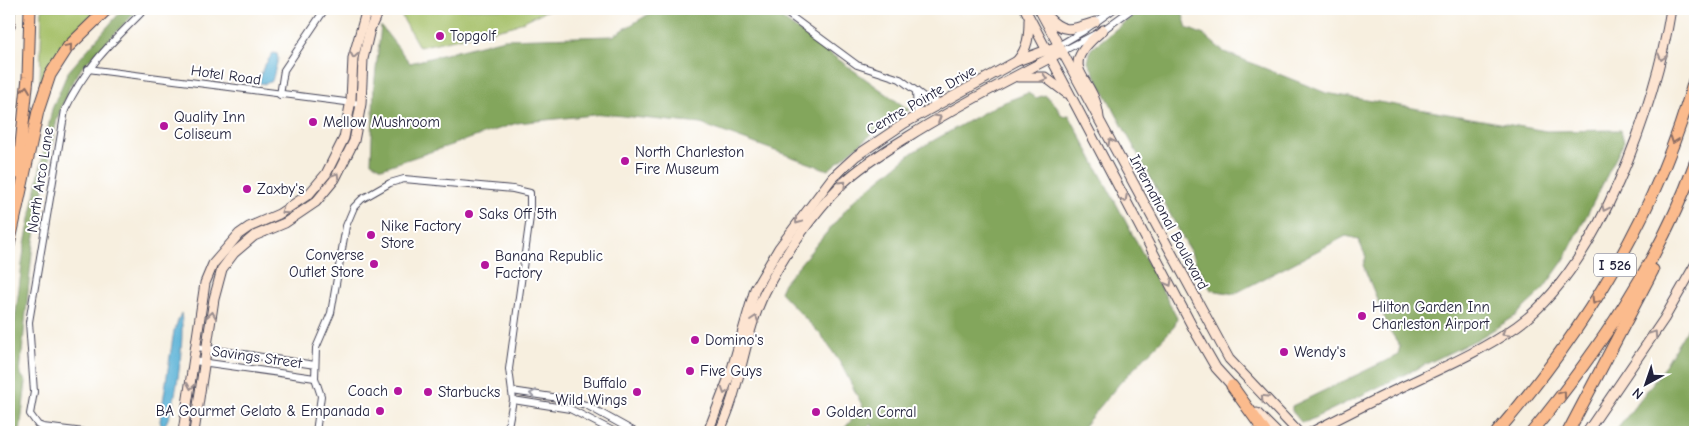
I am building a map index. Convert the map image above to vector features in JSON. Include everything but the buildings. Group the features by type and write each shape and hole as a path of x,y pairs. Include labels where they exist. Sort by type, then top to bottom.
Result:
{"highway":[{"path":"9,9 9,26"},
{"path":"9,245 28,77 30,9"},
{"path":"12,225 38,111 50,76 68,47 107,9"},
{"name":"I 526","path":"1497,432 1570,339 1624,251 1658,182 1695,77"},
{"path":"1568,432 1673,231 1690,190 1695,164"},
{"name":"I 526","path":"1532,432 1585,364 1649,263 1695,164"},
{"path":"1232,386 1265,432"}],"street":[{"name":"North Arco Lane","path":"84,432 44,427 34,420 30,414 34,392 29,322 65,110 76,84 145,9"},
{"path":"280,95 284,70 325,9"},
{"path":"183,432 205,283 213,264 238,234 279,214 310,194 326,174 344,138 350,104 353,58 367,9"},
{"path":"194,432 214,299 222,269 234,253 254,236 285,223 320,196 335,179 354,141 361,104 363,59 370,29 378,9"},
{"path":"781,9 857,65 900,79 928,100 940,103"},
{"path":"1039,9 1053,24 1064,29 1095,22"},
{"name":"International Boulevard","path":"1039,9 1229,359 1298,432"},
{"path":"1060,49 1114,9"},
{"path":"1100,123 1098,104 1079,70 1078,60 1084,46 1132,9"},
{"path":"1312,432 1483,347 1517,326 1543,304 1569,273 1594,231 1622,173 1655,85 1671,9"},
{"path":"1017,62 1025,50 1028,41 1027,12"},
{"name":"International Boulevard","path":"1027,12 1137,224 1216,368 1276,432"},
{"path":"1060,49 1103,30"},
{"name":"Centre Pointe Drive","path":"708,432 731,372 754,289 779,248 814,199 832,178 882,137 901,125 1017,62 1045,49 1060,49"},
{"name":"Centre Pointe Drive","path":"720,432 732,400 764,294 788,252 840,186 858,170 908,136 1012,77 1050,58 1060,49"},
{"name":"Hotel Road","path":"88,69 361,104"},
{"path":"1012,77 1045,77 1070,96"},
{"path":"916,91 917,116"},
{"path":"316,432 321,396 316,378 316,348 331,313 346,226 354,207 362,198 390,183 404,179 513,189 530,193 530,217 509,368 513,400 507,432"},
{"path":"1587,432 1664,320 1695,265"},
{"name":"Savings Street","path":"197,346 315,365"},
{"name":"Savings Street","path":"194,361 316,378"},
{"path":"512,391 572,400 588,406 635,432"},
{"path":"513,400 570,409 615,432"}],"green space":[{"path":"42,9 100,9 55,59 40,82"},
{"path":"123,9 139,9 83,66 70,86 57,119 32,252 20,373 26,382 20,432 9,432 9,367 24,249 52,109 68,72"},
{"name":"Topgolf","path":"404,9 550,9 513,26 419,47 401,15"},
{"path":"657,9 768,9 909,110 887,122 828,170 701,124 603,114 517,123 382,168 371,162 374,87 381,26 410,63 504,39 613,36"},
{"path":"1141,9 1181,9 1187,28 1204,35 1224,52 1326,93 1546,131 1621,130 1624,142 1564,260 1541,292 1514,317 1478,339 1306,422 1301,422 1292,411 1292,406 1398,355 1400,346 1390,331 1363,265 1366,257 1358,239 1346,236 1234,294 1211,290 1088,62 1091,49"},
{"path":"1028,93 1036,98 1045,95 1056,105 1062,116 1069,115 1177,318 1174,327 1119,384 1079,432 873,432 872,424 864,432 841,432 863,407 841,364 822,336 780,292 784,283 855,199 913,152 997,105"},
{"path":"1695,316 1695,432 1615,432 1659,375"}],"water":[{"path":"273,53 277,54 278,59 272,81 265,84 259,83 263,68"},
{"path":"181,313 182,337 179,371 173,405 164,426 161,425 160,421 174,331"}],"place":[{"name":"Topgolf","path":"440,36"},
{"name":"Mellow Mushroom","path":"313,122"},
{"name":"Quality Inn Coliseum","path":"164,126"},
{"name":"North Charleston Fire Museum","path":"625,161"},
{"name":"Zaxby's","path":"247,189"},
{"name":"Saks Off 5th","path":"469,214"},
{"name":"Nike Factory Store","path":"371,235"},
{"name":"Converse Outlet Store","path":"374,264"},
{"name":"Banana Republic Factory","path":"485,265"},
{"name":"Hilton Garden Inn Charleston Airport","path":"1362,316"},
{"name":"Domino's","path":"695,340"},
{"name":"Wendy's","path":"1284,352"},
{"name":"Five Guys","path":"690,371"},
{"name":"Coach","path":"398,391"},
{"name":"Starbucks","path":"428,392"},
{"name":"Buffalo Wild Wings","path":"637,392"},
{"name":"BA Gourmet Gelato & Empanada","path":"380,411"},
{"name":"Golden Corral","path":"816,412"}]}
